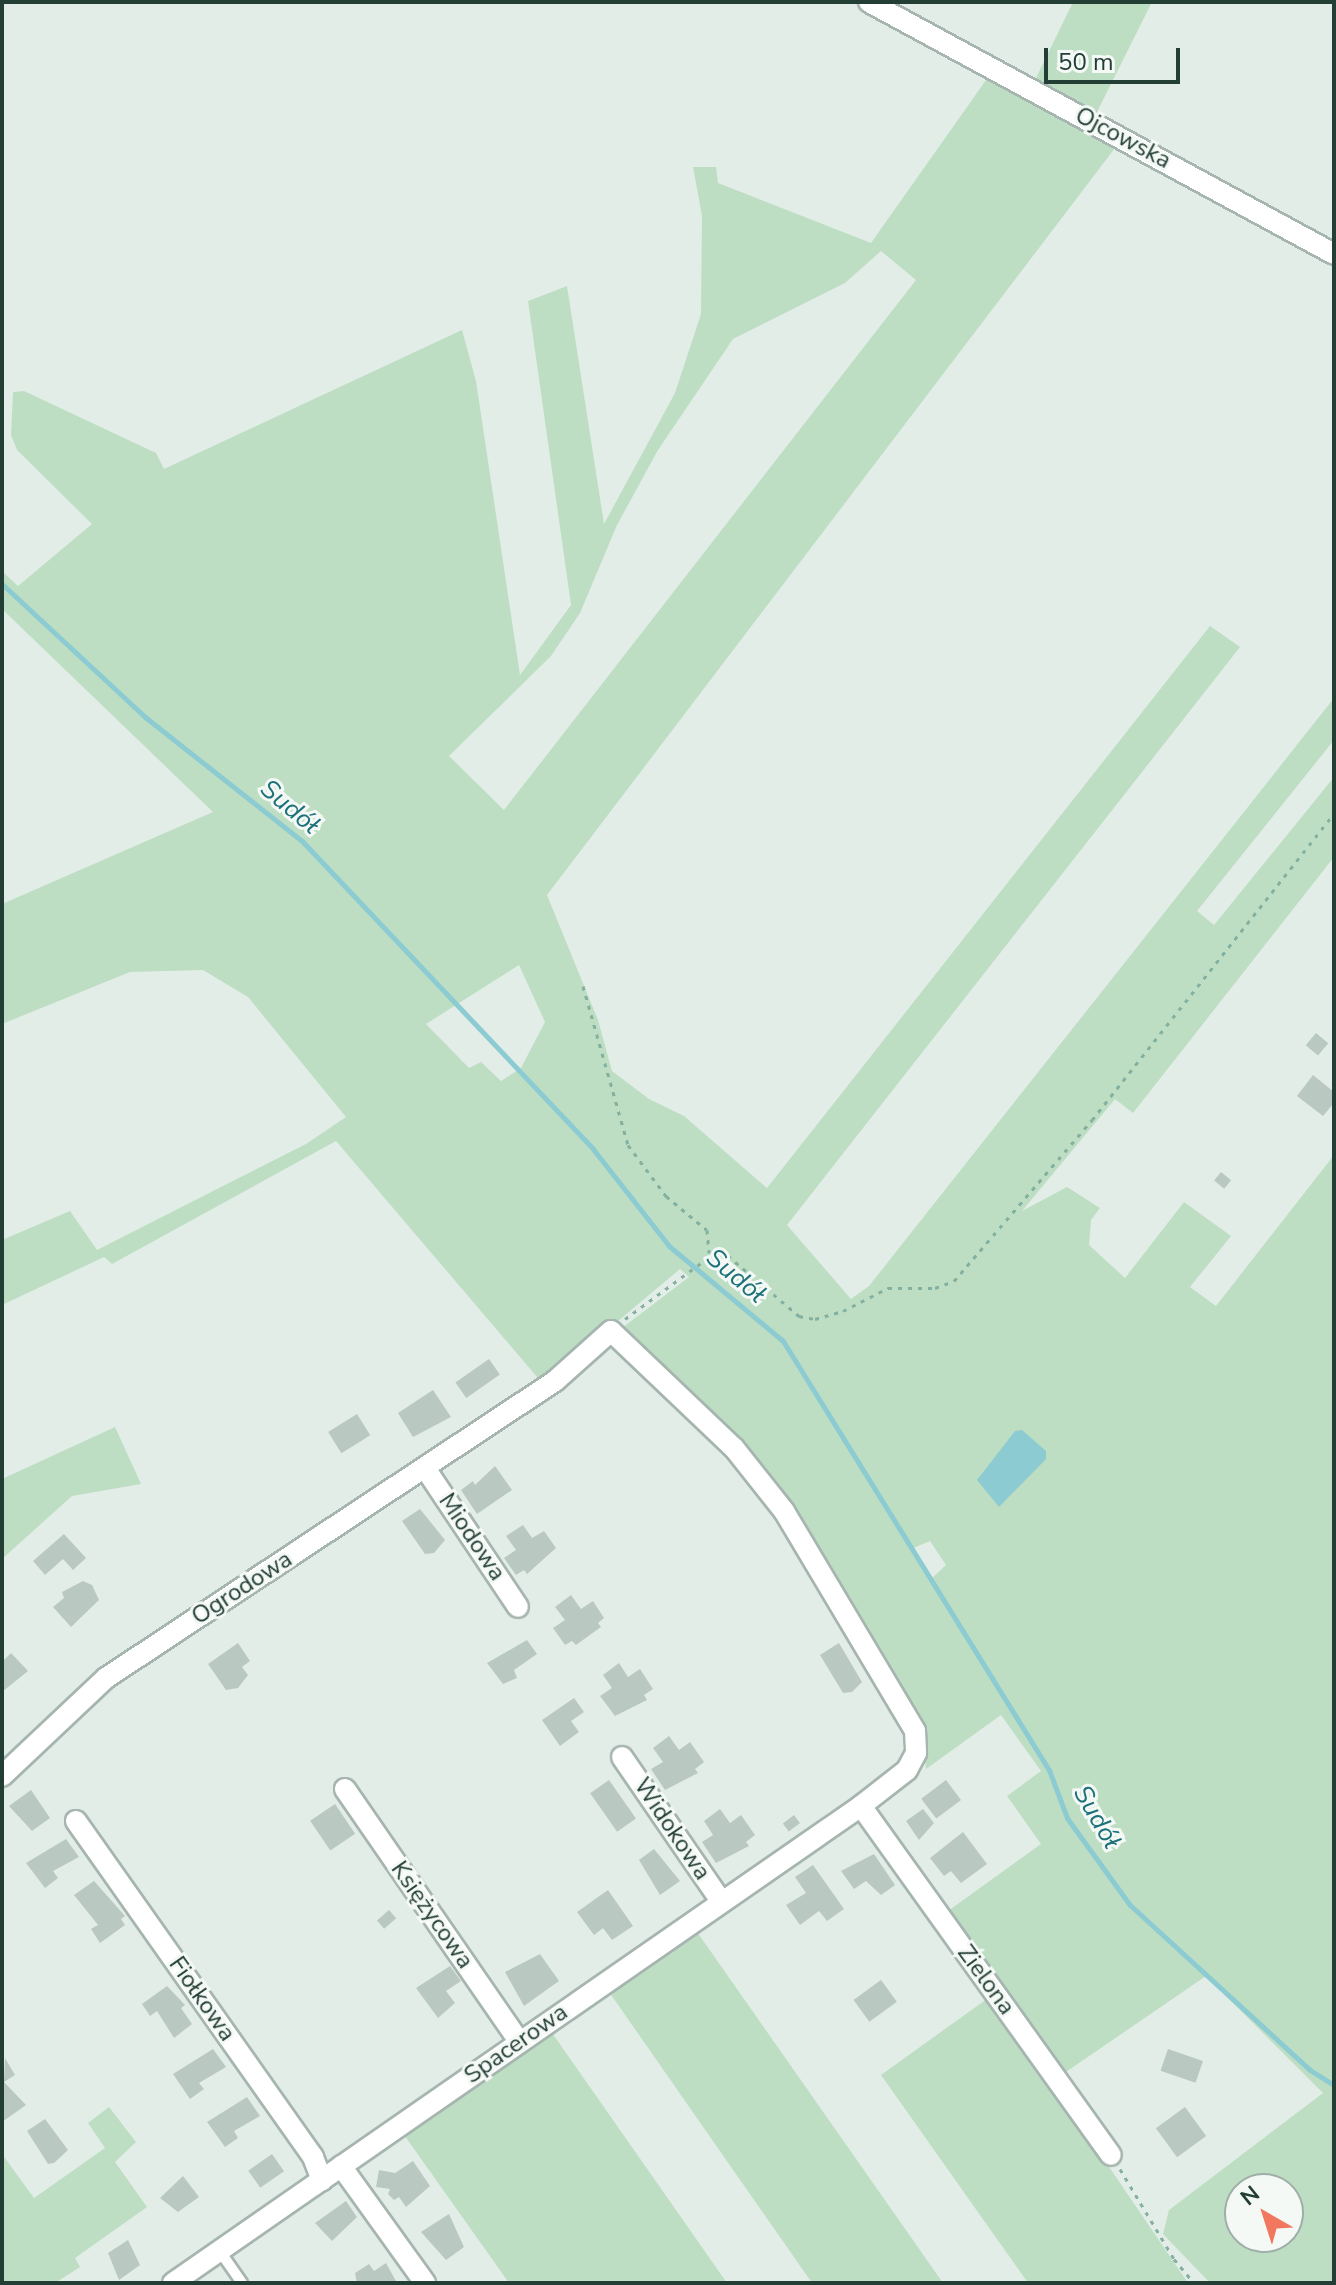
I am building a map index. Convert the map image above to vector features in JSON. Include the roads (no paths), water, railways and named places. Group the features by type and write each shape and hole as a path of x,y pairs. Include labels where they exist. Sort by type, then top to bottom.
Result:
{"street":[{"name":"Ojcowska","path":"869,2 1334,254"},
{"name":"Ogrodowa","path":"2,1776 106,1678 555,1381 611,1331"},
{"name":"Spacerowa","path":"173,2283 861,1806 907,1770 916,1753 915,1731 784,1511 734,1448 611,1331"},
{"name":"Miodowa","path":"425,1468 518,1607"},
{"name":"Widokowa","path":"622,1757 721,1901"},
{"name":"Księżycowa","path":"345,1789 519,2041"},
{"name":"Zielona","path":"861,1806 1111,2155"},
{"name":"Fiołkowa","path":"76,1821 313,2157 322,2180"},
{"path":"341,2166 425,2283"}],"lane":[{"path":"219,2250 242,2283"}],"water":[{"path":"1022,1430 1046,1451 1046,1459 999,1507 977,1480 1015,1431"}],"waterway":[{"name":"Sudół","path":"2,584 145,717 302,841 593,1149 669,1246 783,1341 1049,1770 1067,1818 1130,1905 1310,2070 1334,2085"}]}
